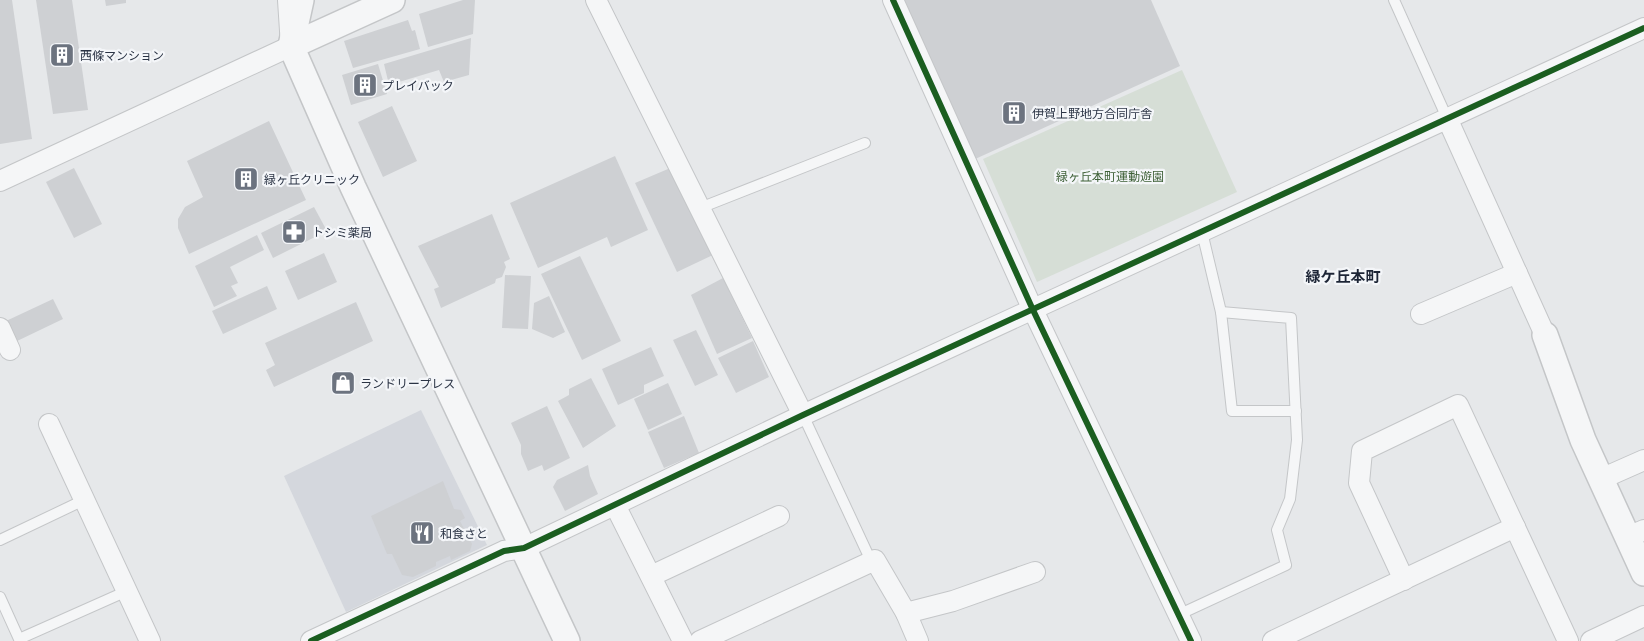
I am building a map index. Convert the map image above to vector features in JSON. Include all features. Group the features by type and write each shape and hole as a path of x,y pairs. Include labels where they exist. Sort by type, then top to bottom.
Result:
{"street":[{"path":"288,0 291,46 353,187 567,641"},
{"path":"291,46 301,0"},
{"path":"0,181 392,0"},
{"path":"596,0 803,415"},
{"path":"893,0 1033,310 1191,641"},
{"path":"311,641 504,551 524,548 803,415 1644,28"},
{"path":"1447,118 1545,335 1583,440 1601,479 1636,534 1644,573"},
{"path":"1421,314 1517,273"},
{"path":"0,328 10,350"},
{"path":"1404,580 1358,483 1362,451 1458,405 1568,641"},
{"path":"49,424 150,641"},
{"path":"1601,479 1644,460"},
{"path":"615,505 683,641"},
{"path":"651,576 779,516"},
{"path":"1273,641 1515,527"},
{"path":"700,641 875,560 906,613 918,641"},
{"path":"906,613 953,601 1035,572"},
{"path":"1591,641 1644,616"}],"lane":[{"path":"1394,0 1447,118"},
{"path":"700,208 865,143"},
{"path":"1202,232 1221,312 1232,411 1296,411"},
{"path":"1178,615 1286,566 1276,530 1290,499 1297,440 1290,318 1221,312"},
{"path":"803,415 871,561"},
{"path":"0,540 84,500"},
{"path":"0,597 19,639 126,591"}],"shaded area":[{"path":"421,410 487,545 346,612 284,476"}],"green space":[{"name":"緑ヶ丘本町運動遊園","path":"1182,70 1237,192 1037,282 983,159"}],"building":[{"path":"0,0 12,0 32,139 0,144"},
{"name":"西條マンション","path":"36,0 72,0 88,110 53,114"},
{"path":"105,0 126,0 126,3 106,6"},
{"path":"463,0 475,0 473,34 428,47 419,14"},
{"name":"伊賀上野地方合同庁舎","path":"899,0 1151,0 1180,66 973,160"},
{"path":"408,20 412,31 415,30 420,49 353,68 344,41"},
{"path":"471,38 469,75 444,82 439,70 389,85 384,64"},
{"name":"プレイバック","path":"378,64 387,94 351,105 342,75"},
{"path":"392,106 417,161 383,177 358,122"},
{"name":"緑ヶ丘クリニック","path":"269,121 306,200 189,254 178,228 178,219 185,207 203,197 187,161"},
{"path":"615,156 648,230 611,247 607,237 538,268 510,203"},
{"path":"675,166 715,254 677,272 635,183"},
{"path":"74,168 102,224 74,238 46,182"},
{"name":"トシミ薬局","path":"314,207 327,231 273,258 261,233"},
{"path":"492,214 510,259 504,262 506,267 502,277 496,279 495,283 441,308 434,289 439,287 418,246"},
{"path":"257,235 264,250 230,267 238,283 231,286 237,296 214,307 195,266"},
{"path":"324,253 337,282 298,300 285,271"},
{"path":"580,256 621,341 582,360 541,274"},
{"path":"505,275 531,276 528,329 502,328"},
{"path":"723,278 752,338 717,354 691,295"},
{"path":"267,286 277,309 223,334 212,311"},
{"path":"549,296 565,332 553,338 532,329 534,303"},
{"path":"53,299 63,319 15,342 6,321"},
{"path":"356,302 373,341 274,387 266,370 275,365 265,343"},
{"path":"696,330 718,375 695,386 673,340"},
{"path":"753,341 769,377 736,393 718,358"},
{"path":"651,347 664,376 644,385 644,393 618,405 602,369"},
{"path":"591,378 616,426 583,448 558,401 569,395 569,389"},
{"path":"668,383 682,414 648,430 634,399"},
{"path":"547,406 570,458 544,471 542,465 528,471 521,454 521,445 511,423"},
{"path":"684,416 699,453 664,468 648,432"},
{"path":"588,465 590,476 598,494 565,511 553,487 557,480"},
{"name":"和食さと","path":"443,481 454,509 461,510 465,518 460,521 472,544 470,551 451,560 450,556 436,562 436,566 413,577 402,575 392,554 387,554 371,516"}],"cycle path":[{"path":"893,0 1033,310 1191,641"},
{"path":"311,641 504,551 524,548 803,415 1644,28"}],"place":[{"name":"西條マンション","path":"62,55"},
{"name":"プレイバック","path":"365,85"},
{"name":"伊賀上野地方合同庁舎","path":"1014,113"},
{"name":"緑ヶ丘クリニック","path":"246,179"},
{"name":"トシミ薬局","path":"294,232"},
{"name":"ランドリープレス","path":"343,383"},
{"name":"和食さと","path":"422,533"}],"district":[{"name":"緑ケ丘本町","path":"1343,276"}]}
